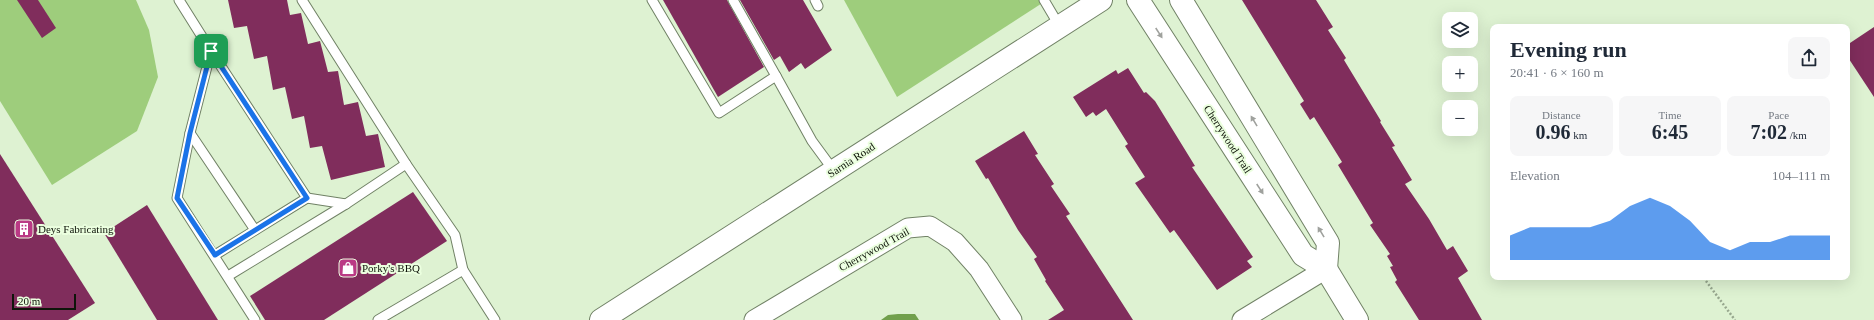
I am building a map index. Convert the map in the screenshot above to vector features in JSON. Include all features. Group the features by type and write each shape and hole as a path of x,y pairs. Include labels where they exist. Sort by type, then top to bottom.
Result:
{"street":[{"name":"Sarnia Road","path":"601,320 1102,0"},
{"name":"Cherrywood Trail","path":"1138,0 1303,255 1326,269 1357,320"},
{"path":"1181,0 1328,243 1326,269 1242,320"},
{"name":"Cherrywood Trail","path":"754,320 908,228 930,226 955,242 979,269 1012,320"}],"lane":[{"path":"179,0 307,198"},
{"path":"302,0 406,164 455,235 463,270 495,320"},
{"path":"652,0 719,113 776,76"},
{"path":"733,0 812,141 834,171"},
{"path":"1044,0 1060,27"},
{"path":"211,51 190,133 177,198 215,255 255,320"},
{"path":"190,133 255,230"},
{"path":"228,276 346,204 406,164"},
{"path":"215,255 307,198 346,204"},
{"path":"378,320 463,270"}],"path":[{"path":"1706,281 1735,320"}],"shaded area":[{"path":"0,0 136,0 149,30 158,77 137,131 52,185 0,101"},
{"path":"844,0 1047,0 897,97"},
{"path":"915,314 919,320 881,320 888,315"}],"building":[{"path":"17,0 38,0 56,28 42,38"},
{"path":"228,0 287,0 290,15 301,13 308,44 320,41 328,72 338,71 344,105 358,102 366,136 378,134 385,167 331,180 322,146 310,148 304,116 292,119 285,87 273,90 267,56 254,59 247,26 234,28"},
{"path":"663,0 727,0 764,67 718,97"},
{"path":"740,0 803,0 832,50 805,69 801,63 789,72 780,56 774,60"},
{"path":"1242,0 1316,0 1333,27 1328,30 1346,58 1344,60 1381,121 1380,122 1395,146 1392,147 1412,180 1405,184 1429,219 1447,250 1453,246 1468,271 1458,278 1482,320 1419,320 1395,282 1397,280 1390,267 1393,266 1387,256 1390,254 1370,225 1373,223 1338,165 1342,162 1314,117 1310,120 1300,104 1304,101"},
{"path":"1874,27 1874,97 1850,61 1850,43"},
{"path":"1128,68 1144,93 1146,92 1155,101 1195,166 1192,167 1253,257 1247,261 1252,267 1217,290 1174,230 1170,233 1135,183 1145,177 1125,146 1128,144 1106,109 1096,116 1093,112 1086,117 1073,97 1116,70 1118,74"},
{"path":"1024,131 1038,154 1035,155 1054,184 1051,186 1070,214 1066,216 1133,320 1048,320 1064,310 1045,281 1046,280 1034,259 1037,257 1018,230 988,178 986,179 975,161"},
{"name":"Deys Fabricating","path":"0,154 95,303 68,320 0,320"},
{"path":"413,192 447,241 324,320 265,320 250,296"},
{"path":"147,205 218,320 157,320 104,233"}],"place":[{"name":"Deys Fabricating","path":"24,229"},
{"name":"Porky's BBQ","path":"348,268"}],"route":[{"path":"211,51 307,198 215,255 177,198 190,133 211,51"}]}
